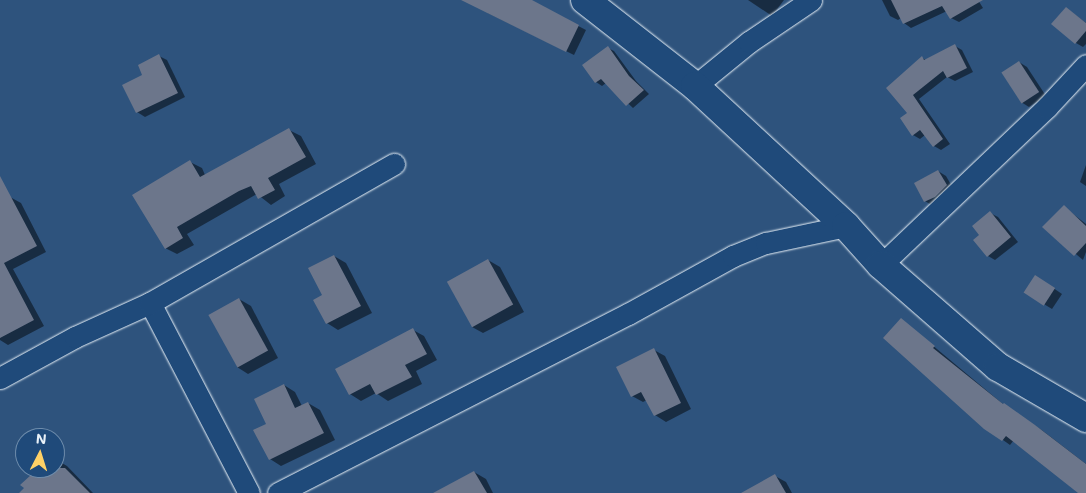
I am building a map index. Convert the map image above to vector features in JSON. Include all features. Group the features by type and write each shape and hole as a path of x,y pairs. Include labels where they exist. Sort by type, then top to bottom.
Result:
{"street":[{"path":"585,0 695,86 846,226 881,265 998,367 1086,418"},
{"path":"695,86 749,42 811,0"},
{"path":"881,265 1047,107 1086,65"},
{"path":"0,378 75,337 150,303 394,164"},
{"path":"278,493 628,314 733,256 766,243 846,226"},
{"path":"150,303 249,493"}],"building":[{"path":"461,0 532,0 579,25 566,52"},
{"path":"891,0 983,0 950,19 942,6 903,24"},
{"path":"1066,7 1086,23 1086,31 1075,44 1051,24"},
{"path":"955,44 967,68 947,78 943,71 913,95 943,139 933,147 920,130 912,136 900,118 907,113 886,88 922,56 924,60"},
{"path":"608,46 629,76 644,90 626,106 601,79 595,83 582,65"},
{"path":"159,54 178,93 136,113 122,85 142,75 138,65"},
{"path":"1019,61 1039,92 1022,103 1001,72"},
{"path":"289,128 306,157 268,178 275,190 258,199 251,186 239,191 177,227 183,238 165,249 132,195 190,160 200,177"},
{"path":"938,170 947,185 935,197 924,202 914,183"},
{"path":"0,176 37,246 4,263 34,320 0,338"},
{"path":"1064,205 1086,226 1086,243 1074,256 1042,227"},
{"path":"990,211 1011,237 987,257 973,240 979,235 972,226"},
{"path":"334,255 361,306 326,324 313,300 322,295 308,268"},
{"path":"488,259 513,304 472,327 447,282"},
{"path":"1035,275 1055,288 1044,306 1024,293"},
{"path":"239,298 268,350 237,367 208,315"},
{"path":"901,318 935,346 933,348 1003,404 1035,425 1086,464 1086,493 1078,493 1006,436 1002,441 984,429 883,338"},
{"path":"413,328 427,354 405,365 412,377 376,395 370,384 349,395 335,369"},
{"path":"654,348 681,403 654,416 641,392 631,397 616,367"},
{"path":"284,384 295,408 308,402 324,433 269,460 253,430 266,424 254,399"},
{"path":"65,468 90,493 19,493 24,488 20,485 28,478 65,478"},
{"path":"474,471 487,493 433,493"},
{"path":"775,474 786,493 741,493"}]}
